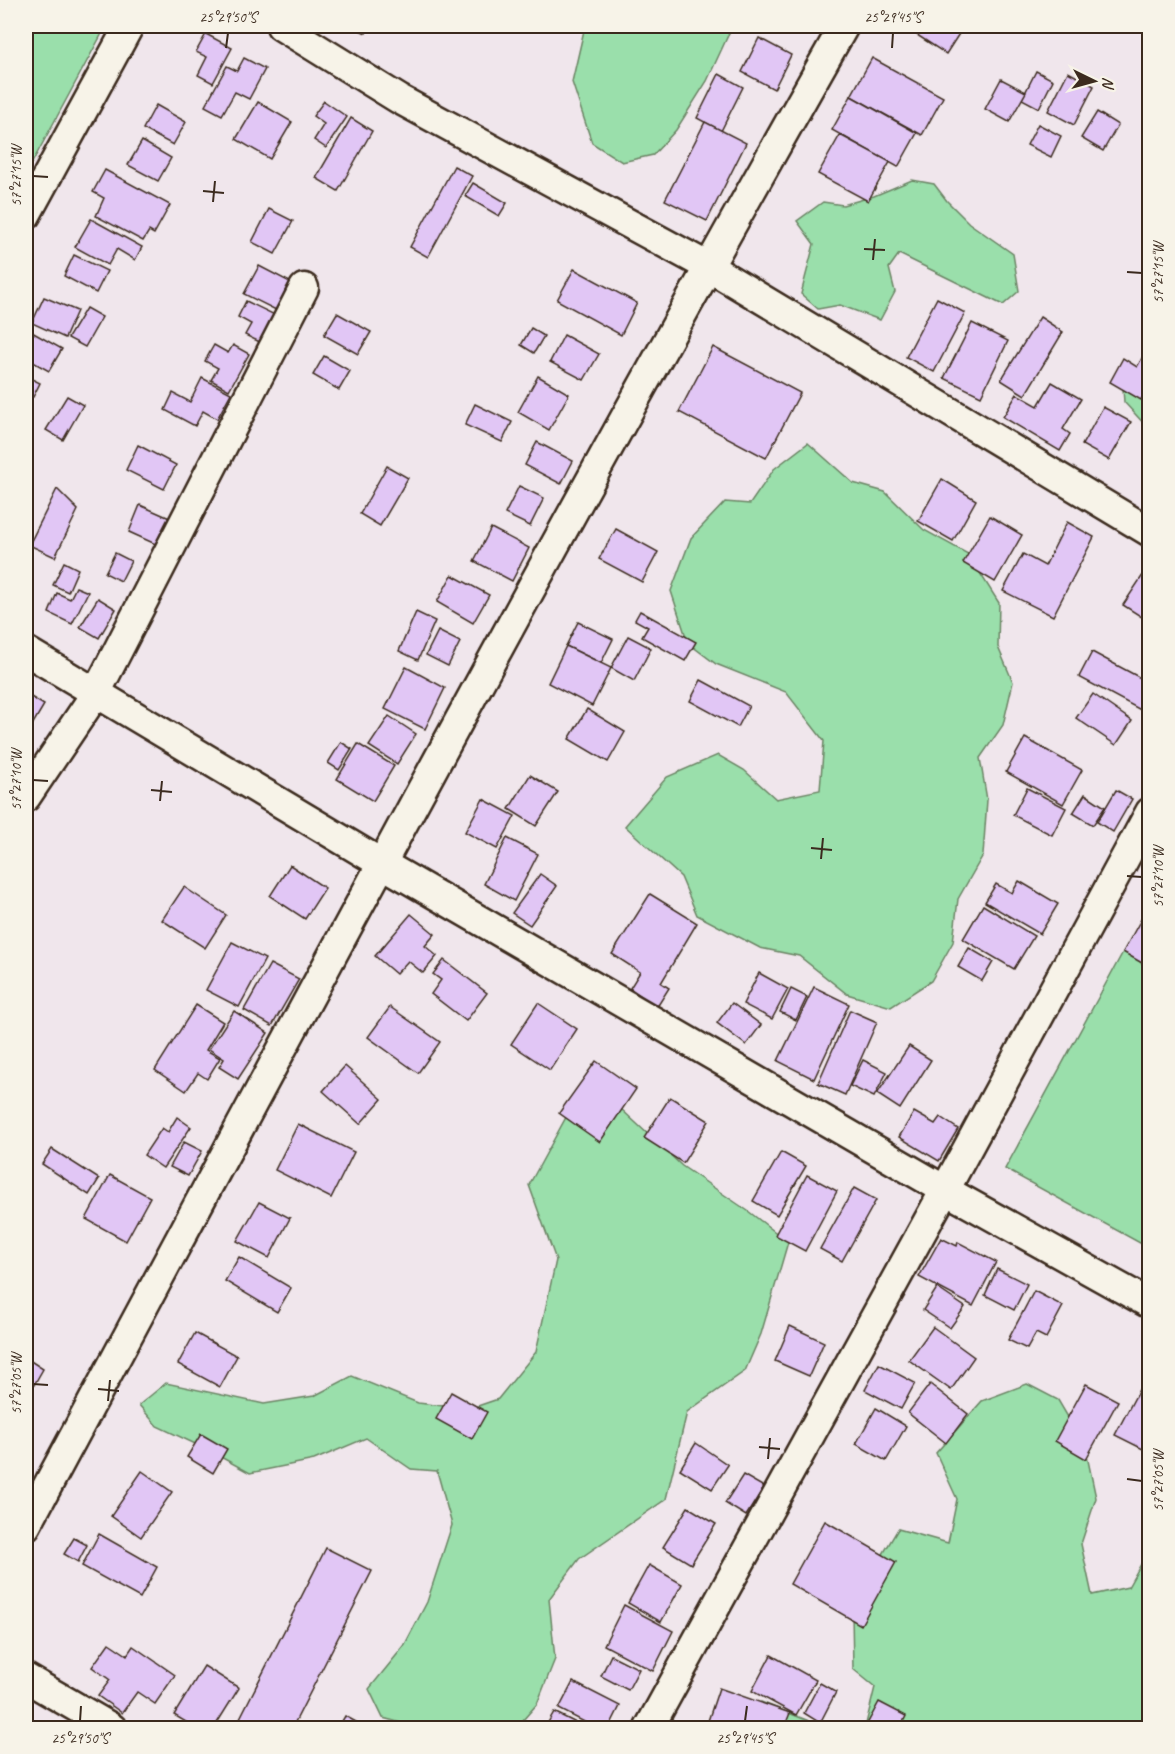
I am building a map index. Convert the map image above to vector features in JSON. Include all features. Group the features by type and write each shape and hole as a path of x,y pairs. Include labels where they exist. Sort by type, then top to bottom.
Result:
{"street":[{"path":"26,215 129,26"},
{"path":"281,26 399,99 708,266 1149,532"},
{"path":"26,1526 381,863 708,266 844,26"},
{"path":"26,796 96,693 304,288"},
{"path":"26,651 381,863 945,1190 1149,1304"},
{"path":"649,1728 945,1190 1149,812"},
{"path":"26,1678 112,1728"}],"green space":[{"path":"26,26 106,26 26,174"},
{"path":"585,26 731,26 707,81 676,130 653,155 622,162 592,143 572,82"},
{"path":"912,180 934,184 969,223 1013,254 1019,291 1003,305 899,254 889,268 895,292 880,320 840,305 818,309 801,294 814,244 797,221 823,202 843,205 874,196"},
{"path":"1149,374 1149,429 1124,402 1122,376"},
{"path":"808,443 853,483 885,492 924,530 968,554 999,603 998,647 1013,682 1003,725 980,758 987,800 983,855 958,899 953,942 931,981 891,1007 847,994 799,956 760,948 697,915 681,877 625,826 667,777 718,755 744,770 776,799 820,790 824,741 786,692 716,664 688,643 671,591 691,538 725,502 750,504 774,469"},
{"path":"1149,950 1149,1248 1005,1169 1123,952 1142,963"},
{"path":"620,1108 682,1166 748,1211 788,1242 761,1334 745,1371 687,1412 666,1499 579,1559 549,1599 555,1659 537,1704 516,1728 420,1728 383,1718 369,1689 404,1646 427,1602 452,1525 437,1471 411,1469 366,1438 314,1460 250,1473 157,1426 139,1405 166,1383 264,1404 314,1396 352,1376 418,1403 469,1409 498,1399 536,1352 556,1260 529,1185 570,1110"},
{"path":"1027,1384 1058,1400 1085,1446 1096,1498 1081,1544 1092,1595 1128,1587 1149,1550 1149,1728 865,1728 875,1687 853,1669 852,1612 898,1529 948,1543 957,1499 936,1453 982,1401"},
{"path":"761,1702 819,1725 823,1728 748,1728"}],"building":[{"path":"351,26 370,26 366,33"},
{"path":"919,26 964,26 946,54 914,33"},
{"path":"1134,26 1150,26 1150,34 1149,34"},
{"path":"206,34 232,48 213,83 198,75 207,57 196,52"},
{"path":"759,38 791,55 774,89 742,72"},
{"path":"244,58 265,69 249,99 235,92 222,115 205,106 227,66 237,71"},
{"path":"872,58 943,97 922,135 851,96"},
{"path":"1036,71 1053,80 1039,108 1022,99"},
{"path":"1068,72 1094,86 1074,125 1048,111"},
{"path":"719,74 743,87 721,131 697,118"},
{"path":"1001,79 1026,92 1009,122 985,109"},
{"path":"851,96 917,133 898,167 832,130"},
{"path":"324,101 347,117 326,148 314,140 324,124 313,116"},
{"path":"258,102 292,122 270,159 236,139"},
{"path":"156,105 186,122 173,145 143,129"},
{"path":"1097,112 1118,125 1103,151 1081,138"},
{"path":"351,118 372,131 338,191 316,178"},
{"path":"705,122 746,143 707,221 665,200"},
{"path":"1038,124 1061,136 1051,157 1027,145"},
{"path":"840,135 890,162 868,201 818,174"},
{"path":"142,141 171,158 158,181 128,165"},
{"path":"454,166 472,176 428,257 410,247"},
{"path":"105,170 170,205 154,234 149,231 143,241 96,216 104,198 93,192"},
{"path":"473,183 507,203 499,216 465,196"},
{"path":"269,209 293,221 275,254 252,242"},
{"path":"91,219 142,247 135,260 117,249 108,265 75,247"},
{"path":"74,255 107,271 96,293 64,276"},
{"path":"259,266 290,282 276,310 244,294"},
{"path":"574,269 637,303 621,335 557,300"},
{"path":"44,297 77,311 65,338 32,323"},
{"path":"937,298 965,313 934,372 906,357"},
{"path":"246,301 279,317 266,345 245,335 251,324 238,317"},
{"path":"86,308 102,317 85,347 68,338"},
{"path":"337,313 371,332 358,354 324,335"},
{"path":"1040,317 1063,332 1025,395 1001,380"},
{"path":"972,323 1008,341 981,396 944,378"},
{"path":"531,328 544,336 534,353 521,345"},
{"path":"30,331 62,349 49,371 26,358 26,339"},
{"path":"564,335 599,354 584,380 550,362"},
{"path":"1150,344 1150,385 1141,400 1110,382 1123,358 1137,367"},
{"path":"214,345 228,353 233,345 249,354 229,390 211,380 218,368 205,361"},
{"path":"713,347 800,393 766,458 679,412"},
{"path":"324,356 350,371 339,390 313,375"},
{"path":"26,376 40,383 33,397 26,393"},
{"path":"538,376 569,394 549,430 518,412"},
{"path":"202,378 231,393 217,419 203,411 195,426 165,410 173,393 190,402"},
{"path":"1052,382 1081,399 1063,429 1070,434 1060,451 1003,417 1017,394 1038,406"},
{"path":"67,396 83,405 63,440 46,430"},
{"path":"475,404 512,422 502,442 465,425"},
{"path":"1103,407 1131,422 1109,460 1082,445"},
{"path":"537,442 573,461 561,484 525,465"},
{"path":"138,445 176,465 164,489 126,470"},
{"path":"387,466 408,478 380,526 360,514"},
{"path":"942,479 976,500 953,541 918,521"},
{"path":"519,486 544,498 530,526 505,514"},
{"path":"57,489 78,510 55,557 29,545"},
{"path":"140,505 174,520 162,547 129,532"},
{"path":"990,516 1022,535 995,582 963,563"},
{"path":"1067,522 1094,537 1053,616 1003,591 1023,554 1045,566"},
{"path":"491,528 529,548 512,581 474,561"},
{"path":"616,529 658,552 642,582 599,559"},
{"path":"115,553 131,561 121,581 105,573"},
{"path":"64,562 78,569 68,592 53,585"},
{"path":"452,575 489,595 473,623 437,602"},
{"path":"1143,575 1150,580 1148,621 1123,605"},
{"path":"76,587 88,592 72,624 49,613 57,593 70,599"},
{"path":"98,598 116,609 99,638 80,627"},
{"path":"640,611 696,642 685,661 642,637 648,627 635,620"},
{"path":"416,612 435,621 418,660 399,651"},
{"path":"578,622 613,639 601,663 566,646"},
{"path":"438,631 460,642 448,666 426,655"},
{"path":"628,636 651,648 634,681 611,668"},
{"path":"566,646 611,668 592,706 548,683"},
{"path":"1092,652 1150,683 1150,715 1079,677"},
{"path":"406,667 445,688 425,729 385,709"},
{"path":"701,680 749,706 738,727 690,701"},
{"path":"26,694 44,705 31,727 26,724"},
{"path":"1093,694 1132,721 1116,745 1076,718"},
{"path":"587,709 625,732 608,762 569,739"},
{"path":"389,716 416,734 397,764 369,746"},
{"path":"1025,738 1082,770 1063,804 1006,772"},
{"path":"341,742 352,749 339,770 328,763"},
{"path":"358,744 394,766 373,801 337,779"},
{"path":"530,775 558,792 536,826 509,809"},
{"path":"1027,788 1066,808 1052,835 1013,815"},
{"path":"1116,790 1132,799 1113,832 1097,822"},
{"path":"1085,794 1105,807 1093,825 1073,813"},
{"path":"483,799 515,816 497,849 465,832"},
{"path":"507,838 538,854 514,901 484,884"},
{"path":"290,865 325,888 305,919 270,896"},
{"path":"540,874 557,886 530,925 512,913"},
{"path":"1019,881 1058,904 1040,934 985,902 996,884 1012,893"},
{"path":"184,887 226,915 205,948 162,920"},
{"path":"650,894 697,923 661,983 669,988 657,1007 630,988 640,972 612,954"},
{"path":"1150,903 1150,950 1142,963 1123,952"},
{"path":"983,905 1034,936 1014,969 963,939"},
{"path":"411,914 435,934 425,946 437,956 423,973 408,961 396,974 375,956"},
{"path":"232,942 265,959 239,1007 206,990"},
{"path":"969,948 993,962 982,981 958,967"},
{"path":"444,960 487,993 466,1021 431,994 441,980 433,974"},
{"path":"270,964 299,979 272,1026 244,1010"},
{"path":"759,973 788,989 772,1019 743,1004"},
{"path":"814,987 849,1004 814,1079 778,1061"},
{"path":"791,989 807,997 796,1020 780,1012"},
{"path":"538,1003 577,1029 550,1070 511,1044"},
{"path":"732,1003 761,1025 746,1045 717,1023"},
{"path":"196,1005 223,1022 206,1050 220,1058 207,1079 198,1073 186,1091 155,1070"},
{"path":"390,1007 440,1042 418,1073 368,1037"},
{"path":"850,1010 877,1022 845,1095 818,1083"},
{"path":"234,1011 268,1033 238,1079 219,1067 224,1059 209,1049"},
{"path":"909,1046 931,1060 900,1109 877,1094"},
{"path":"863,1060 887,1072 874,1097 850,1086"},
{"path":"596,1061 636,1089 600,1142 559,1113"},
{"path":"345,1066 382,1099 360,1124 323,1091"},
{"path":"670,1097 709,1121 683,1163 644,1138"},
{"path":"914,1112 935,1124 940,1117 958,1129 939,1161 899,1137"},
{"path":"177,1117 191,1127 163,1168 144,1155 162,1128 168,1132"},
{"path":"298,1124 354,1152 331,1198 275,1170"},
{"path":"184,1142 202,1151 188,1176 170,1167"},
{"path":"52,1149 99,1179 89,1195 42,1164"},
{"path":"781,1152 806,1166 777,1215 753,1201"},
{"path":"110,1175 150,1197 126,1241 86,1219"},
{"path":"807,1175 837,1191 805,1251 775,1235"},
{"path":"854,1188 876,1200 842,1261 820,1249"},
{"path":"259,1202 290,1218 269,1258 237,1241"},
{"path":"941,1238 957,1246 958,1242 996,1262 973,1306 919,1277"},
{"path":"239,1257 291,1288 277,1312 225,1281"},
{"path":"997,1269 1027,1284 1014,1310 985,1295"},
{"path":"937,1288 965,1307 950,1328 923,1310"},
{"path":"1034,1291 1063,1306 1046,1338 1036,1333 1027,1349 1008,1340"},
{"path":"790,1326 824,1342 809,1376 775,1361"},
{"path":"933,1327 974,1357 951,1390 909,1360"},
{"path":"195,1333 237,1356 220,1387 178,1364"},
{"path":"26,1358 43,1369 26,1399"},
{"path":"879,1364 915,1383 901,1409 865,1390"},
{"path":"930,1384 968,1414 946,1443 908,1413"},
{"path":"1086,1384 1118,1401 1086,1459 1055,1441"},
{"path":"1142,1384 1150,1388 1149,1452 1115,1435"},
{"path":"451,1392 487,1412 472,1439 436,1419"},
{"path":"876,1408 906,1426 886,1461 856,1444"},
{"path":"201,1434 227,1449 213,1473 187,1457"},
{"path":"696,1443 728,1465 712,1489 680,1469"},
{"path":"142,1471 172,1492 141,1537 111,1516"},
{"path":"743,1475 764,1487 746,1516 725,1503"},
{"path":"688,1507 716,1524 691,1564 663,1547"},
{"path":"825,1521 896,1562 861,1625 790,1584"},
{"path":"99,1534 157,1567 140,1598 82,1566"},
{"path":"74,1538 87,1545 78,1562 64,1554"},
{"path":"326,1548 372,1571 292,1728 235,1728"},
{"path":"649,1565 682,1584 661,1622 628,1603"},
{"path":"624,1605 673,1631 653,1671 604,1645"},
{"path":"109,1643 127,1655 133,1646 175,1675 155,1704 137,1692 122,1713 98,1696 110,1680 92,1667"},
{"path":"611,1655 639,1669 628,1690 601,1676"},
{"path":"771,1655 816,1680 796,1715 752,1691"},
{"path":"204,1666 239,1688 214,1728 196,1728 174,1715"},
{"path":"573,1682 620,1706 609,1728 596,1728 559,1709"},
{"path":"820,1683 836,1692 820,1723 804,1713"},
{"path":"719,1688 790,1713 784,1728 706,1727"},
{"path":"879,1702 906,1716 900,1728 865,1728"},
{"path":"554,1712 586,1728 545,1728"},
{"path":"345,1716 367,1728 338,1728"}]}
